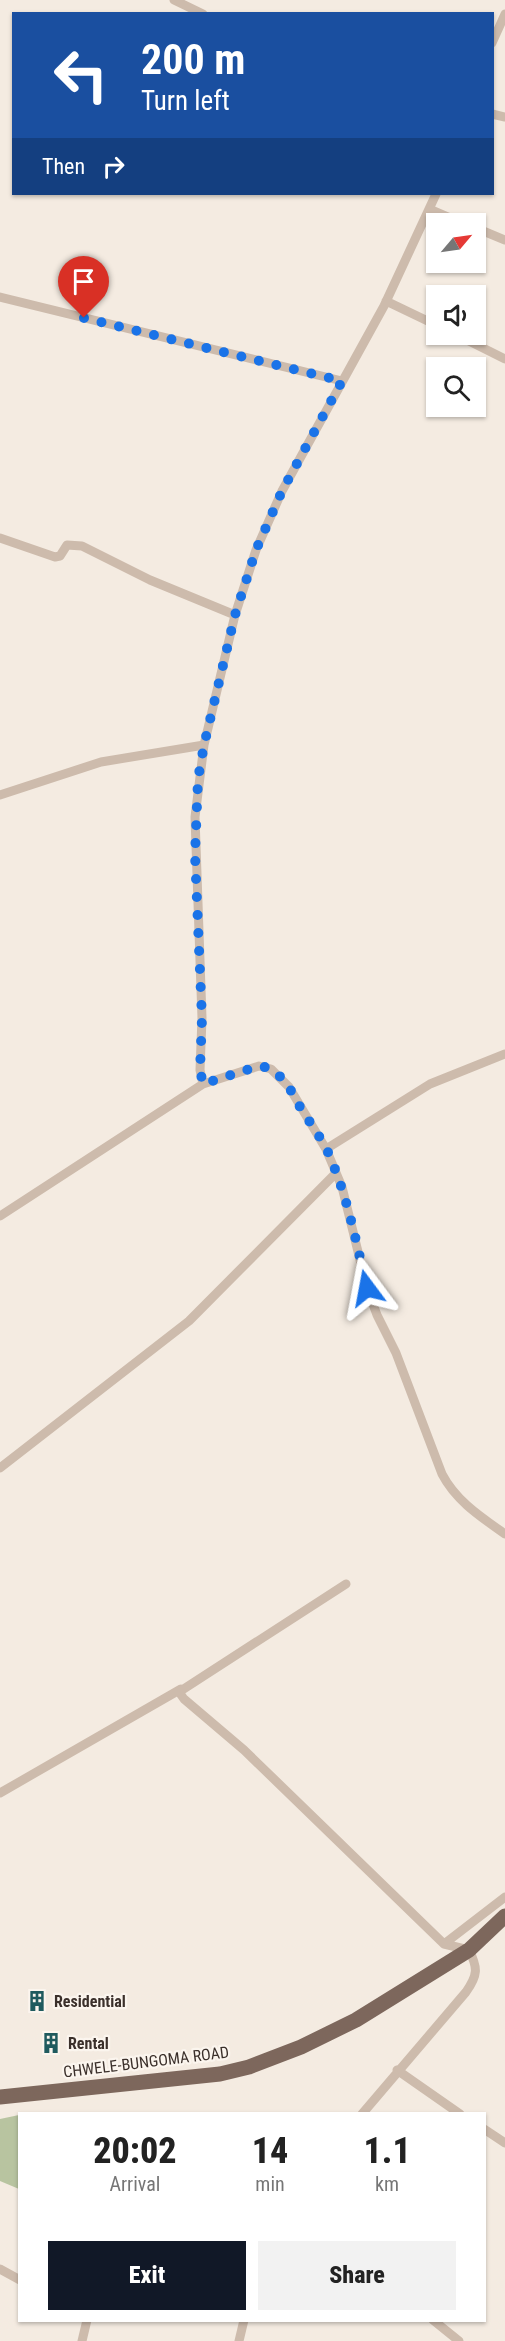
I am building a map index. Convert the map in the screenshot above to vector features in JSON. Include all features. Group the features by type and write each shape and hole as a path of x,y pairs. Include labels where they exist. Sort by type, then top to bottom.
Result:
{"main road":[{"name":"CHWELE-BUNGOMA ROAD","path":"0,2097 219,2074 249,2067 301,2047 356,2019 469,1950 505,1916"}],"street":[{"path":"174,0 199,12"},
{"path":"494,39 505,14"},
{"path":"203,1084 200,1070 202,1018 195,845 198,779 235,615 256,550 278,501 386,301 436,195"},
{"path":"429,209 438,213"},
{"path":"486,232 505,240"},
{"path":"0,297 342,381"},
{"path":"386,301 426,320"},
{"path":"477,345 505,359"},
{"path":"0,538 55,557 60,556 67,545 82,546 150,580 235,615"},
{"path":"0,795 101,762 204,745"},
{"path":"326,1149 430,1084 505,1054"},
{"path":"0,1216 203,1084 259,1066 271,1069 289,1088 326,1149 336,1173 376,1315 396,1353 449,1488 505,1534"},
{"path":"0,1468 189,1321 336,1173"},
{"path":"0,1793 181,1689 346,1584"},
{"path":"181,1689 180,1695 244,1750 444,1944 469,1950 477,1966 477,1976 364,2112"},
{"path":"444,1944 505,1897"},
{"path":"397,2070 457,2112"},
{"path":"486,2130 505,2143"},
{"path":"0,2270 18,2279"},
{"path":"82,2341 87,2322"},
{"path":"239,2341 244,2322"},
{"path":"435,2322 459,2341"}],"green space":[{"path":"18,2115 18,2189 0,2181 0,2119"}],"place":[{"name":"Residential","path":"37,2001"},
{"name":"Rental","path":"51,2043"}],"route":[{"path":"84,318 342,381 282,491 256,550 235,615 204,745 195,817 202,1018 200,1070 203,1084 259,1066 265,1067 279,1075 289,1088 326,1149 342,1187 367,1288"}]}
